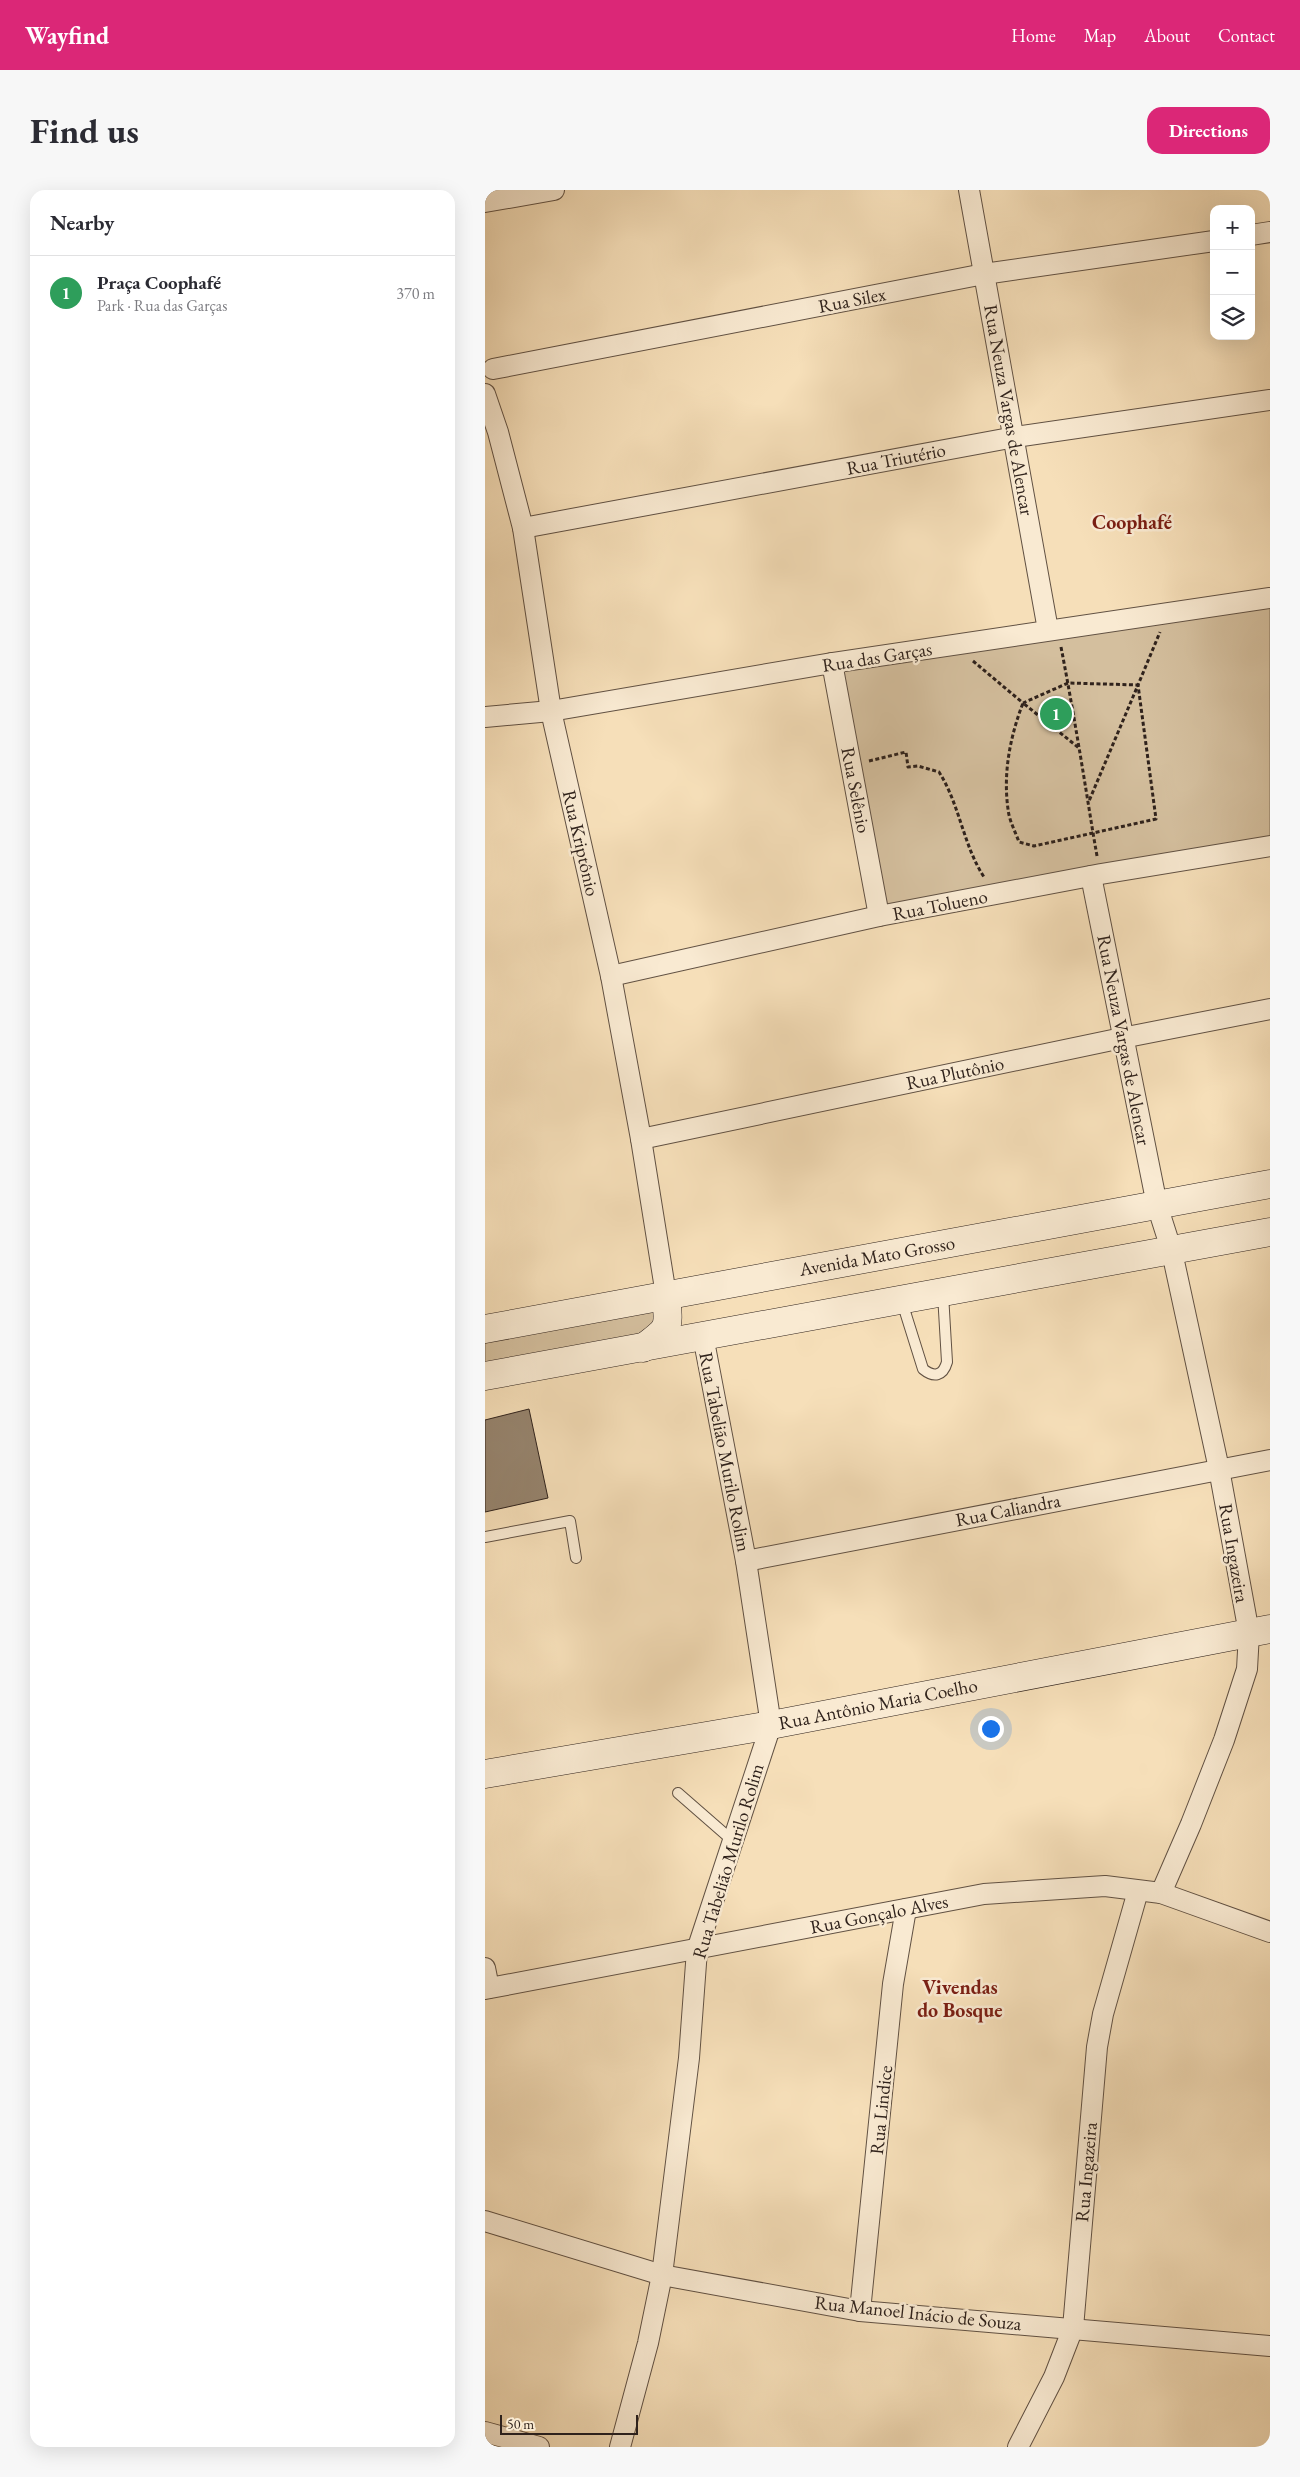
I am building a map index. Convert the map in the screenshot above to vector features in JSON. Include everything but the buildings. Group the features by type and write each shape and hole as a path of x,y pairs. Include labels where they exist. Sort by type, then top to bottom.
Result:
{"main road":[{"name":"Avenida Mato Grosso","path":"485,1329 1270,1184"},
{"path":"485,1376 1172,1252 1270,1232"},
{"path":"643,1348 667,1328 666,1295"},
{"name":"Rua Antônio Maria Coelho","path":"485,1774 771,1725 1259,1631"}],"street":[{"path":"485,202 554,190"},
{"name":"Rua Neuza Vargas de Alencar","path":"969,190 1053,630"},
{"path":"1255,234 1270,232"},
{"name":"Rua Silex","path":"489,361 984,274 1210,241"},
{"path":"485,394 491,384 489,361"},
{"name":"Rua Kriptônio","path":"485,394 523,528 551,711 611,976 641,1139 666,1295"},
{"name":"Rua Triutério","path":"523,528 1015,437 1270,400"},
{"name":"Rua das Garças","path":"485,717 551,711 832,663 1270,598"},
{"name":"Rua Selênio","path":"832,663 879,916"},
{"name":"Rua Tolueno","path":"611,976 879,916 1096,875 1270,846"},
{"name":"Rua Neuza Vargas de Alencar","path":"1096,875 1122,1038 1157,1205"},
{"name":"Rua Plutônio","path":"641,1139 1122,1038 1270,1009"},
{"name":"Rua Ingazeira","path":"1157,1205 1172,1252 1219,1469 1259,1631 1224,1740 1161,1893"},
{"name":"Rua Tabelião Murilo Rolim","path":"620,2447 648,2344 662,2275 689,2058 697,1950 771,1725 746,1561 703,1336"},
{"name":"Rua Caliandra","path":"746,1561 1270,1460"},
{"name":"Rua Gonçalo Alves","path":"487,1989 984,1894 1105,1886 1161,1893 1270,1932"},
{"name":"Rua Ingazeira","path":"1018,2447 1054,2377 1073,2328 1097,2047 1103,2014 1138,1890"},
{"name":"Rua Lindice","path":"860,2311 893,1984 907,1909"},
{"path":"485,1968 487,1989"},
{"name":"Rua Manoel Inácio de Souza","path":"485,2221 662,2275 860,2311 1270,2346"},
{"path":"485,2432 539,2447"}],"lane":[{"path":"902,1301 923,1369 930,1375 937,1375 944,1370 947,1362 943,1293"},
{"path":"485,1537 570,1521 577,1558"},
{"path":"678,1793 733,1841"}],"path":[{"path":"1088,803 1168,613"},
{"path":"1053,630 1068,683 1093,833 1096,875"},
{"path":"953,645 1079,748"},
{"path":"1068,683 1138,685 1156,819 1034,846 1019,842 1008,810 1006,771 1013,728 1023,703 1068,683"},
{"path":"851,765 906,752 908,767 918,766 939,772 948,786 976,864 996,894"}],"shaded area":[{"path":"1270,598 1270,846 879,916 832,663"},
{"path":"672,1306 677,1335 485,1368 485,1342"}],"place":[{"name":"Praça Coophafé","path":"1056,714"}],"district":[{"name":"Coophafé","path":"1132,522"},
{"name":"Vivendas do Bosque","path":"960,1998"}]}
